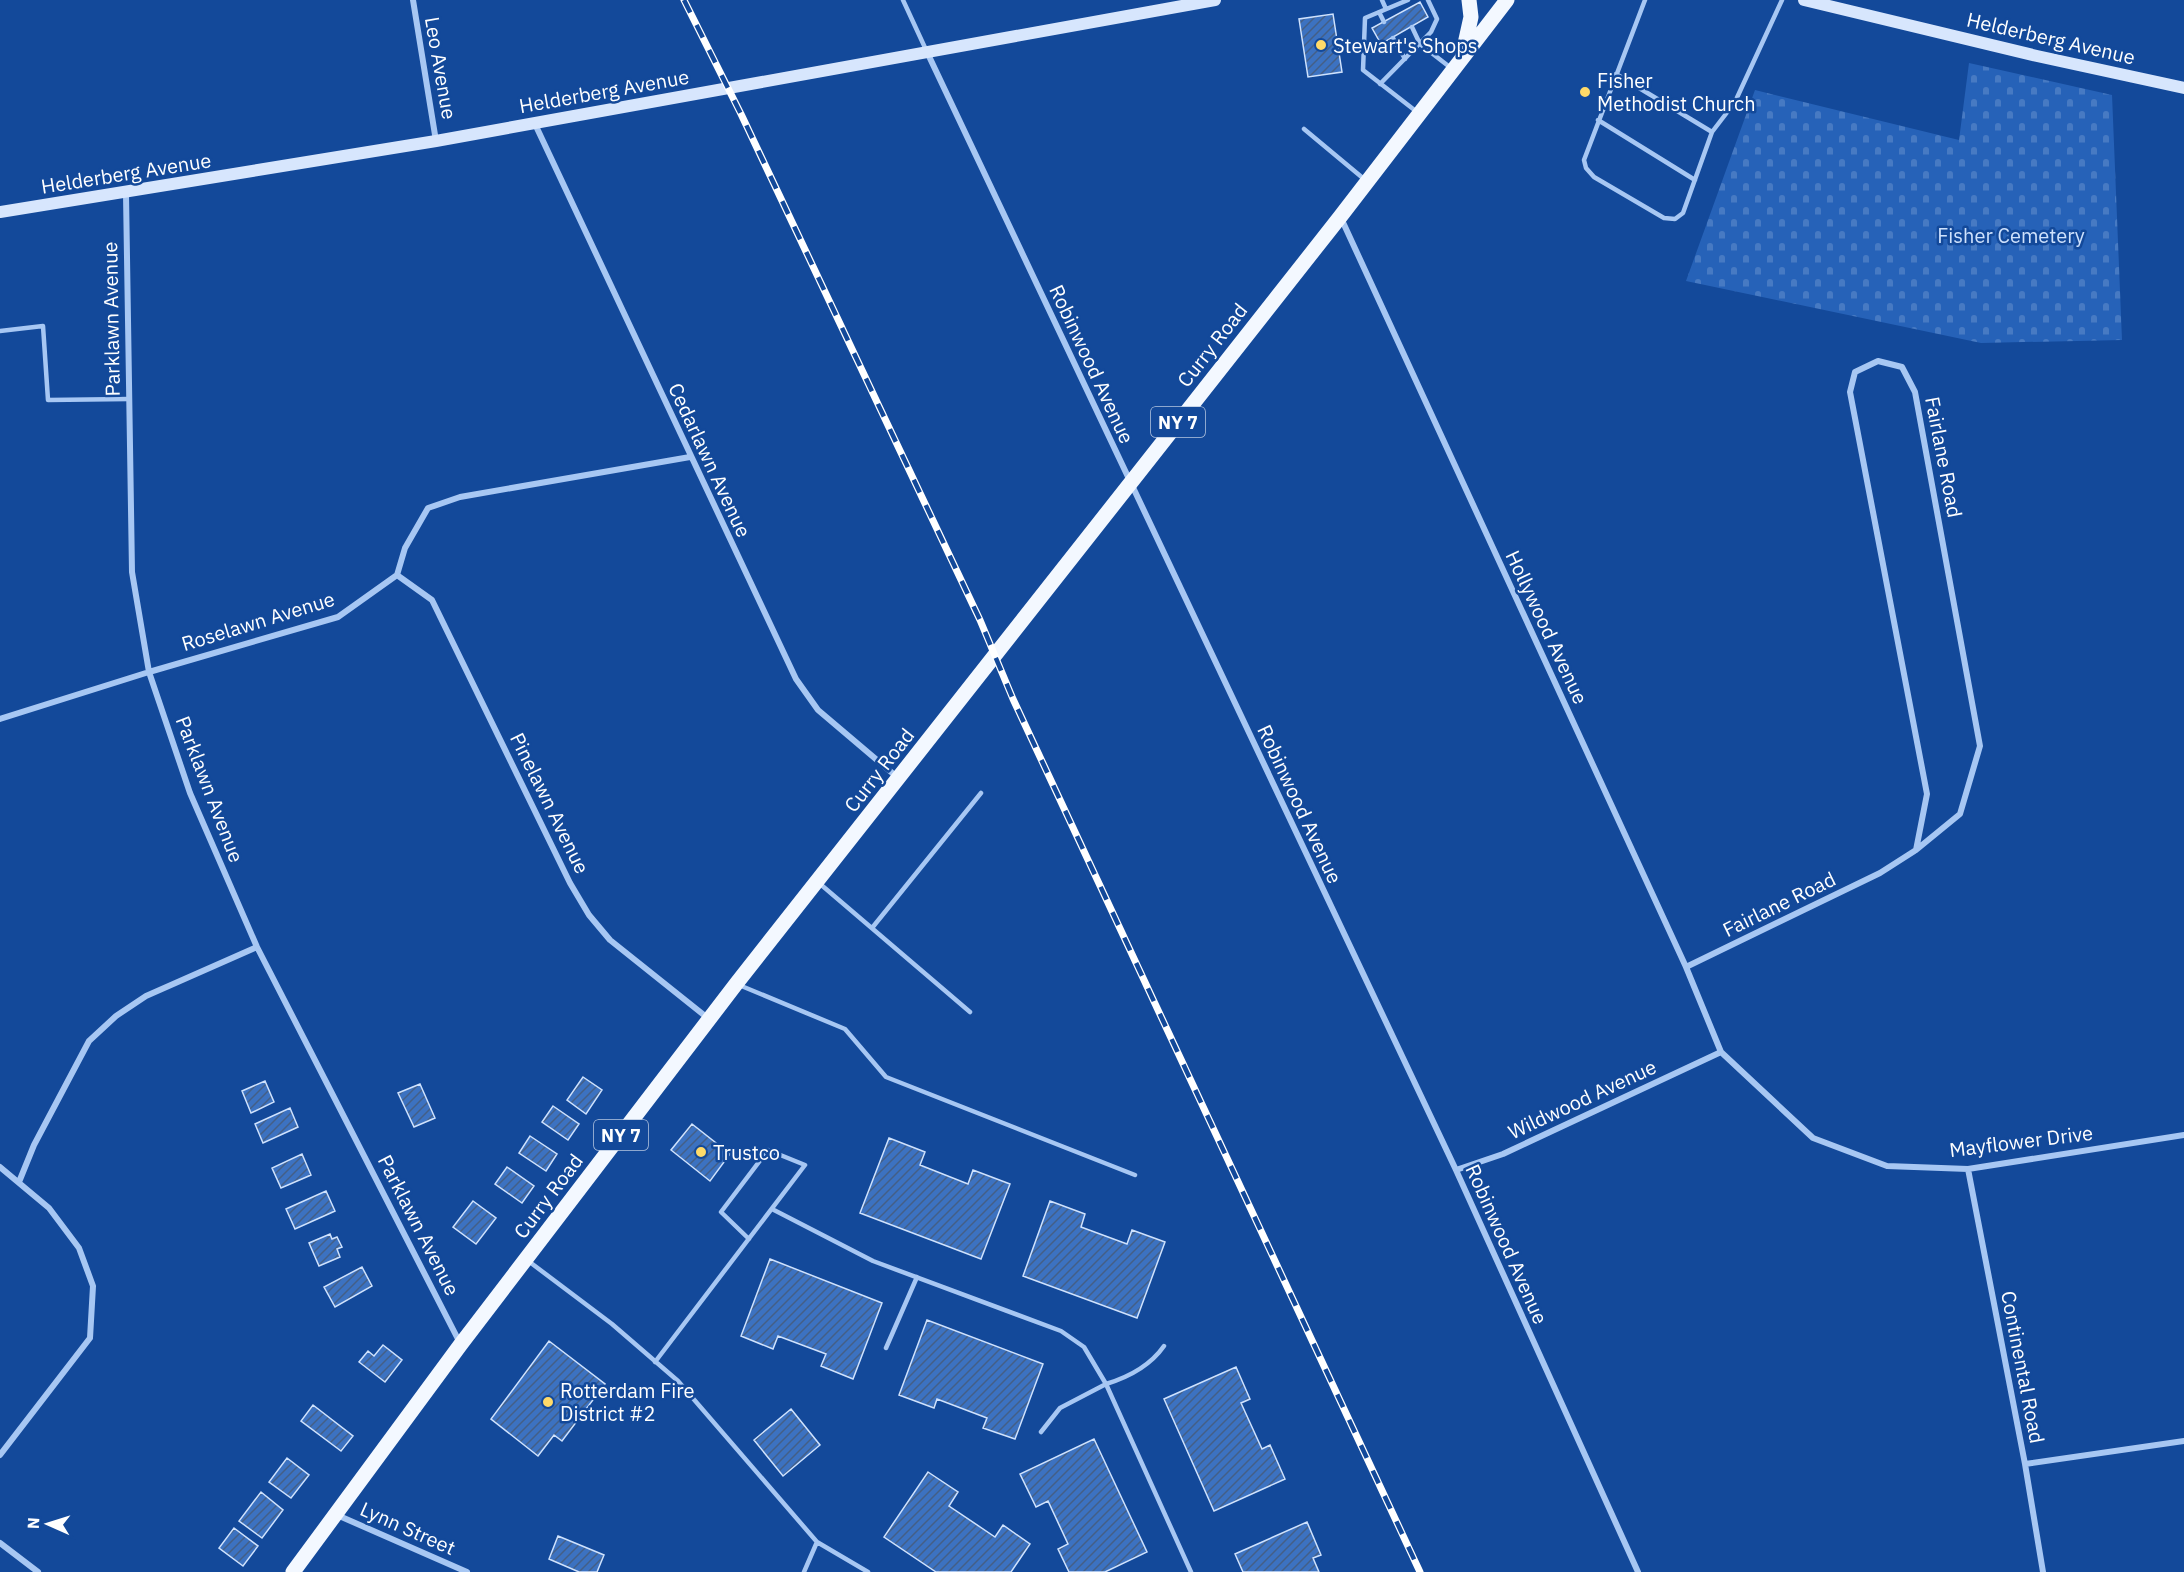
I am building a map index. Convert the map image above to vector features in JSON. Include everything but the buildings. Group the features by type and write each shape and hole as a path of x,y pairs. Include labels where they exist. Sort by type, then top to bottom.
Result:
{"main road":[{"path":"1457,64 1471,17 1469,0"},
{"name":"Curry Road","path":"293,1572 461,1344 736,984 1341,217 1507,0"}],"street":[{"name":"Leo Avenue","path":"413,0 436,141"},
{"name":"Helderberg Avenue","path":"0,213 436,141 1215,0"},
{"name":"Helderberg Avenue","path":"1804,0 2037,56 2184,88"},
{"name":"Robinwood Avenue","path":"927,52 1456,1170 1638,1572"},
{"name":"Cedarlawn Avenue","path":"535,123 796,679 818,710 899,779"},
{"name":"Parklawn Avenue","path":"126,194 132,572 149,672 190,793 257,947 461,1344"},
{"name":"Hollywood Avenue","path":"1341,217 1686,967 1721,1052"},
{"name":"Fairlane Road","path":"1686,967 1880,873 1916,850 1960,814 1980,746 1915,392 1902,367 1878,361 1855,372 1850,392 1927,794 1916,850"},
{"path":"397,575 405,548 428,508 460,497 690,457"},
{"name":"Roselawn Avenue","path":"0,719 149,672 338,617 397,575"},
{"name":"Pinelawn Avenue","path":"397,575 432,600 570,883 588,915 610,940 710,1019"},
{"path":"19,1182 34,1145 89,1041 116,1016 146,996 257,947"},
{"name":"Wildwood Avenue","path":"1456,1170 1503,1154 1721,1052"},
{"name":"Mayflower Drive","path":"1721,1052 1813,1138 1887,1166 1968,1169 2184,1135"},
{"path":"0,1167 49,1208 79,1248 93,1286 90,1338 0,1455"},
{"name":"Continental Road","path":"1968,1169 2025,1464 2043,1572"},
{"path":"2025,1464 2184,1441"},
{"name":"Lynn Street","path":"336,1514 467,1572"},
{"path":"0,1543 38,1572"}],"lane":[{"path":"903,0 927,52"},
{"path":"1382,0 1386,9"},
{"path":"1408,0 1365,18 1363,70 1419,113"},
{"path":"1380,84 1431,32 1437,19 1428,0"},
{"path":"1645,0 1584,160 1586,168 1594,177 1664,218 1675,219 1683,213 1712,132 1735,102 1782,0"},
{"path":"1400,4 1404,11"},
{"path":"1379,12 1384,21"},
{"path":"1412,27 1420,44 1457,64"},
{"path":"1392,38 1405,59"},
{"path":"1616,74 1712,132"},
{"path":"1598,120 1695,180"},
{"path":"1304,129 1367,182"},
{"path":"0,331 43,326 48,400 129,399"},
{"path":"872,928 981,794"},
{"path":"817,881 970,1012"},
{"path":"736,984 845,1029 886,1077 1135,1175"},
{"path":"655,1362 772,1209 805,1165 768,1150 721,1212 749,1239"},
{"path":"772,1209 873,1261 1061,1331 1084,1347 1106,1384 1191,1571 1184,1572"},
{"path":"526,1259 612,1324 678,1381 817,1542 868,1572"},
{"path":"886,1348 917,1277"},
{"path":"1041,1432 1060,1408 1106,1384 1125,1378 1155,1360 1164,1346"},
{"path":"804,1572 817,1542"}],"green space":[{"name":"Fisher Cemetery","path":"1969,63 2112,95 2122,340 1981,343 1686,281 1755,90 1959,140"}],"railway":[{"path":"684,0 741,114 980,620 1013,699 1420,1572"}],"place":[{"name":"Stewart's Shops","path":"1321,45"},
{"name":"Fisher Methodist Church","path":"1585,92"},
{"name":"Trustco","path":"701,1152"},
{"name":"Rotterdam Fire District #2","path":"548,1402"}]}
